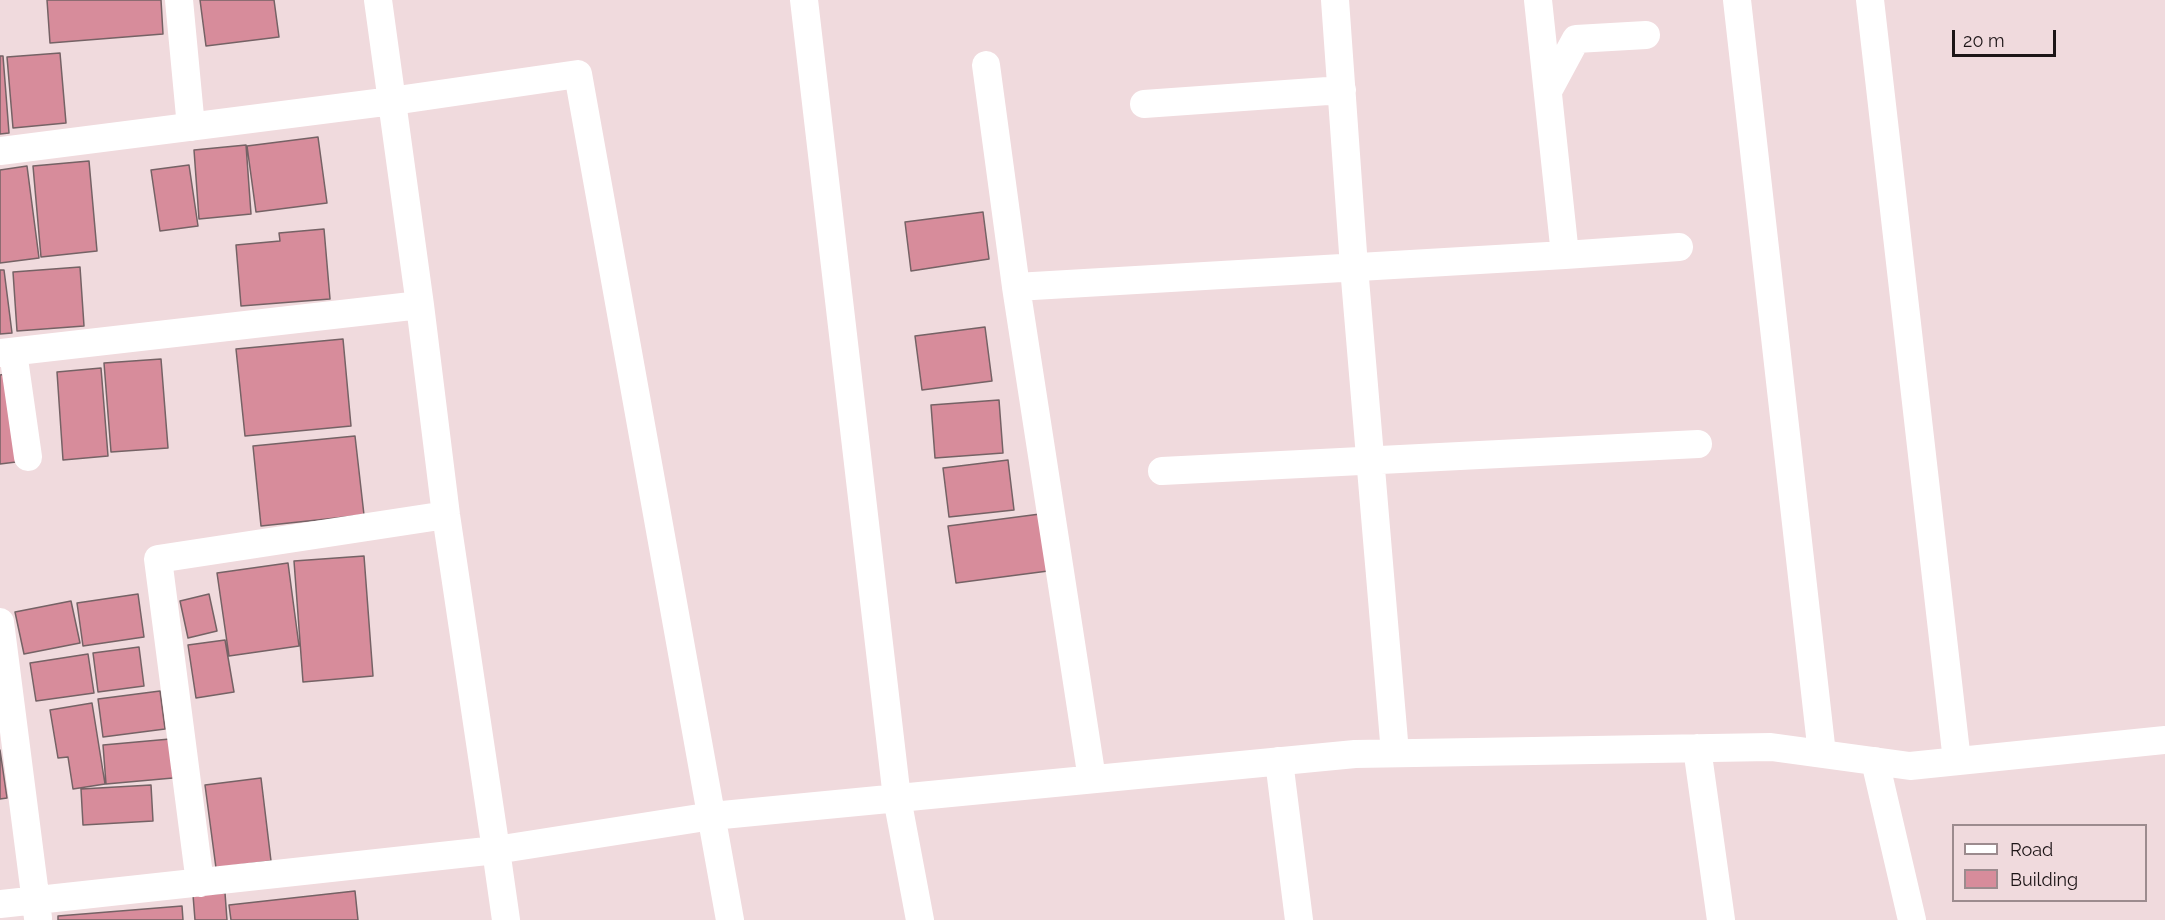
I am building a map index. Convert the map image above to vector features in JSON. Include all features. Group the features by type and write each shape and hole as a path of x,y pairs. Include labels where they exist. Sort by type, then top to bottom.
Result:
{"street":[{"path":"179,0 191,127"},
{"path":"378,0 446,515 506,920"},
{"path":"804,0 897,798 920,920"},
{"path":"1335,0 1354,267 1395,753"},
{"path":"1538,0 1565,255"},
{"path":"1737,0 1822,754"},
{"path":"1870,0 1957,761"},
{"path":"1548,91 1576,39 1646,35"},
{"path":"986,65 1016,287 1092,779"},
{"path":"0,151 578,74 730,920"},
{"path":"1144,104 1342,90"},
{"path":"1016,287 1679,248"},
{"path":"28,457 7,352 420,305"},
{"path":"1162,471 1698,444"},
{"path":"200,883 158,559 446,515"},
{"path":"0,622 37,910"},
{"path":"0,904 37,910 200,883 496,850 712,816 1355,754 1772,747 1910,766 2165,740"},
{"path":"1696,748 1721,920"},
{"path":"1279,761 1299,920"},
{"path":"1875,761 1912,920"},
{"path":"1883,798 1910,766"}],"building":[{"path":"47,0 161,0 163,34 50,43"},
{"path":"200,0 274,0 279,37 206,46"},
{"path":"60,53 66,123 13,128 7,57"},
{"path":"0,56 3,56 9,133 0,134"},
{"path":"318,137 327,203 256,212 247,146"},
{"path":"246,145 251,214 199,219 194,150"},
{"path":"89,161 97,251 41,257 33,166"},
{"path":"189,165 198,226 160,231 151,170"},
{"path":"27,166 39,258 0,263 0,170"},
{"path":"983,212 989,259 911,271 905,222"},
{"path":"324,229 330,299 241,306 236,245 280,241 279,233"},
{"path":"80,267 84,326 17,331 13,272"},
{"path":"0,270 4,270 12,333 0,334"},
{"path":"985,327 992,381 922,390 915,336"},
{"path":"343,339 351,426 245,436 236,349"},
{"path":"161,359 168,448 111,452 104,363"},
{"path":"101,368 108,456 63,460 57,372"},
{"path":"6,374 16,462 0,464 0,375"},
{"path":"999,400 1003,453 935,458 931,405"},
{"path":"355,436 364,515 261,526 253,446"},
{"path":"1008,460 1014,510 949,517 943,468"},
{"path":"1040,514 1048,571 956,583 948,526"},
{"path":"364,556 373,676 303,682 294,561"},
{"path":"288,563 299,646 229,656 217,573"},
{"path":"138,594 144,637 83,646 77,603"},
{"path":"209,594 217,631 188,638 180,601"},
{"path":"71,601 80,643 24,654 15,612"},
{"path":"225,640 234,692 196,698 188,645"},
{"path":"139,647 144,686 98,692 93,653"},
{"path":"88,654 94,693 36,701 30,663"},
{"path":"160,691 165,729 103,737 98,699"},
{"path":"92,703 105,784 73,789 68,757 58,758 50,710"},
{"path":"170,739 173,778 106,784 103,745"},
{"path":"0,750 7,798 0,799"},
{"path":"261,778 271,861 216,868 205,785"},
{"path":"151,785 153,821 83,825 81,789"},
{"path":"355,891 358,920 231,920 229,905"},
{"path":"225,893 227,920 195,920 193,895"},
{"path":"182,906 183,920 58,920 58,916"}]}
